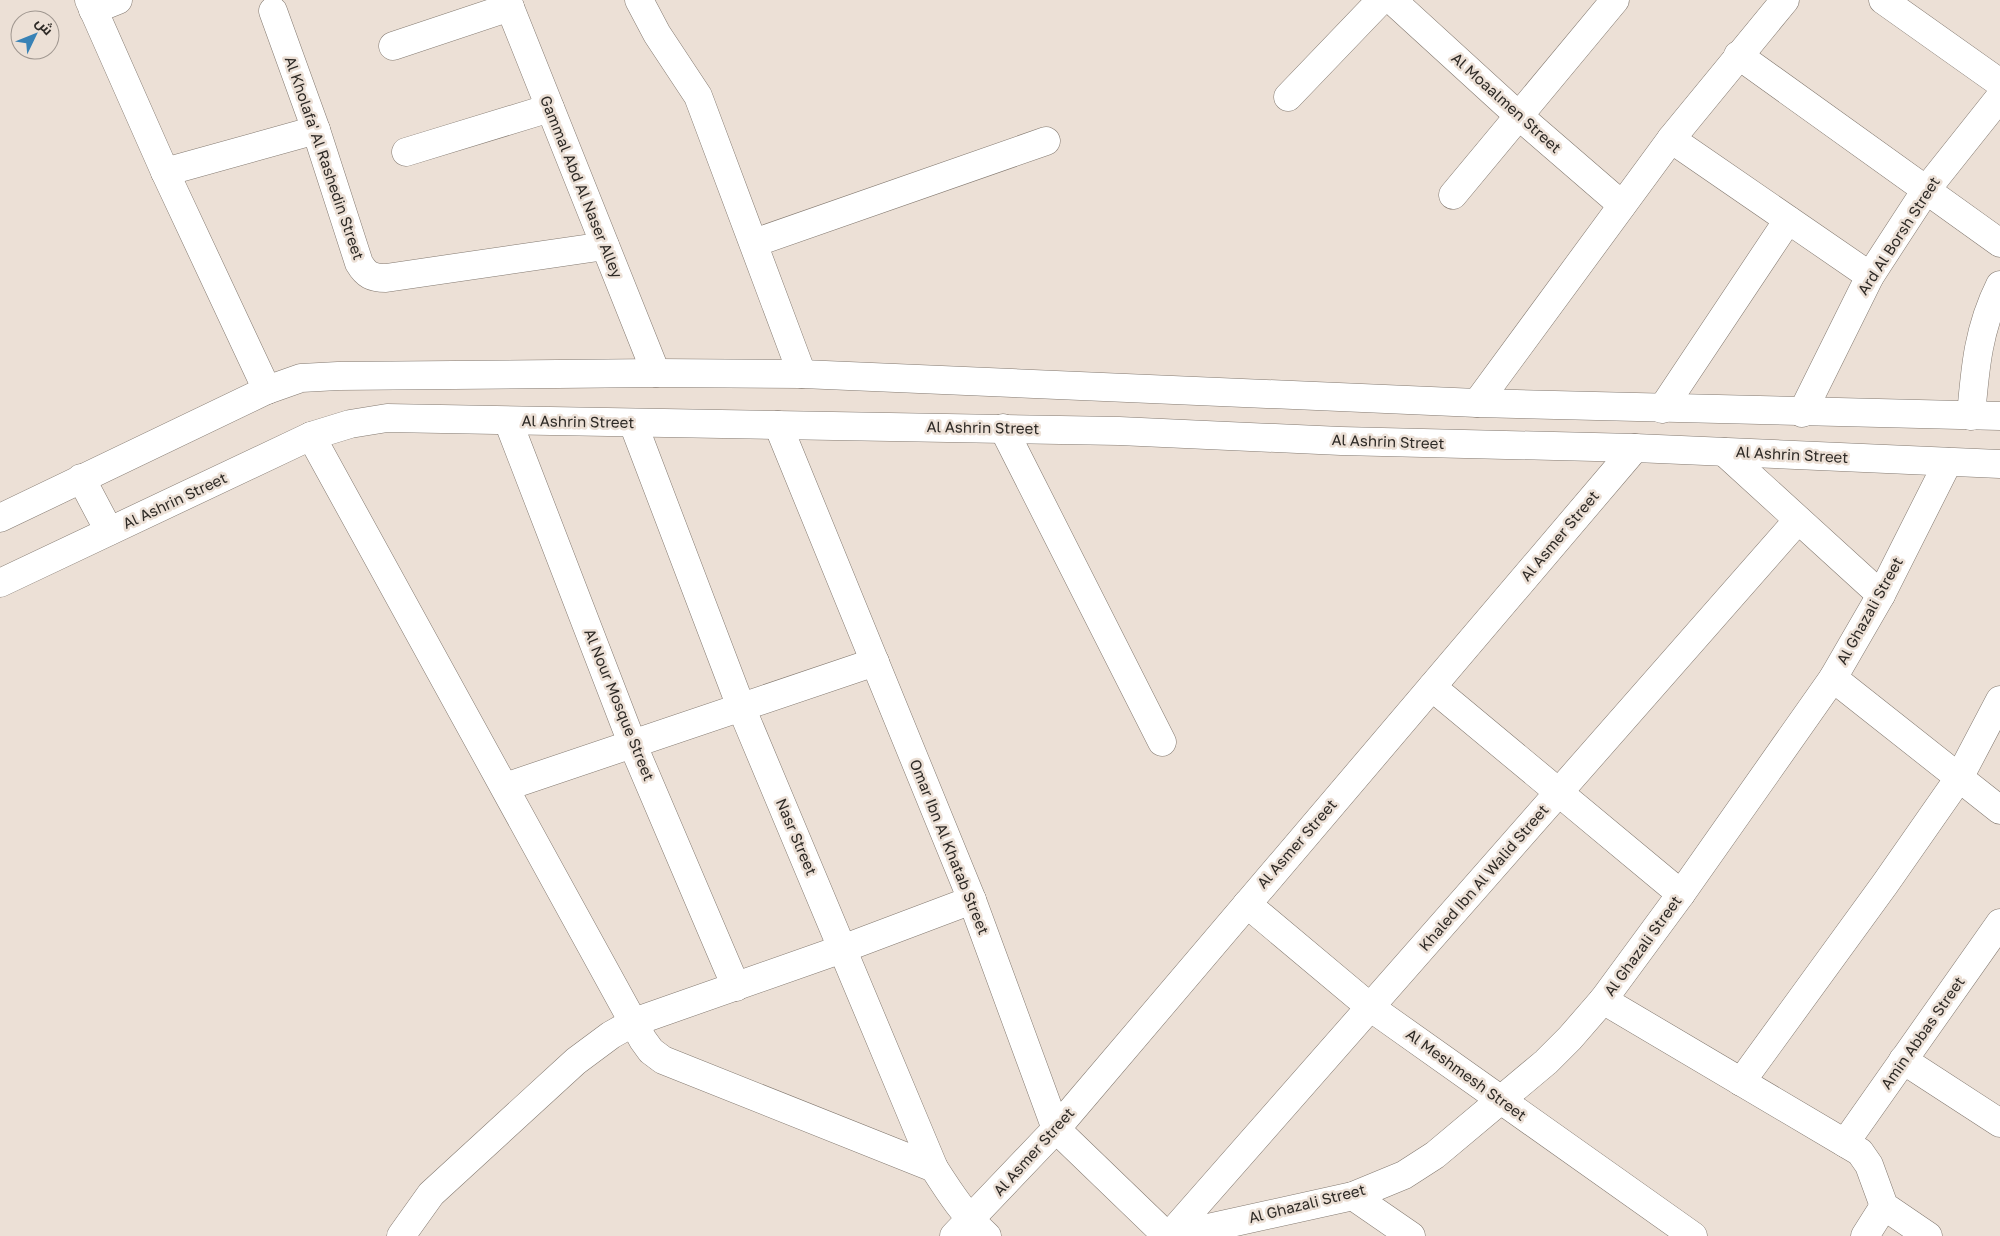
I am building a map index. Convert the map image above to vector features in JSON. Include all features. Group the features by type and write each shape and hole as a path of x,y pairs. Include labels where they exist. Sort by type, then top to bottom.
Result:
{"street":[{"path":"118,0 91,5 165,172 267,390"},
{"path":"639,0 657,34 698,96 802,374"},
{"path":"1288,97 1382,0"},
{"name":"Al Moaalmen Street","path":"1392,0 1519,116 1622,204"},
{"path":"1454,195 1615,0"},
{"path":"1477,403 1671,139 1785,0"},
{"path":"1883,0 2000,83"},
{"path":"393,46 509,4"},
{"name":"Gammal Abd Al Naser Alley","path":"509,4 656,373"},
{"name":"Al Kholafa' Al Rashedin Street","path":"273,11 316,130 359,263 364,273 374,278 386,278 605,246"},
{"path":"1738,56 2000,243"},
{"name":"Ard Al Borsh Street","path":"1802,412 1870,276 1926,190 2000,96"},
{"path":"406,152 550,108"},
{"path":"165,172 316,130"},
{"path":"1671,139 1870,276"},
{"path":"754,243 1046,141"},
{"path":"1662,409 1788,220"},
{"path":"1971,416 1976,357 1991,304 2000,286"},
{"path":"0,518 267,390 301,378 338,376 656,373 802,374 1477,403 2000,416"},
{"path":"1870,458 1873,414"},
{"name":"Al Ashrin Street","path":"0,582 311,436 350,424 387,418 1119,431 1341,441 1635,448 2000,464"},
{"name":"Al Nour Mosque Street","path":"508,421 632,744 736,987"},
{"name":"Nasr Street","path":"634,423 741,707 934,1168 970,1231"},
{"name":"Omar Ibn Al Khatab Street","path":"778,424 972,900 1056,1129 1169,1236"},
{"path":"1003,428 1162,742"},
{"path":"311,436 643,1040 651,1051 663,1060 934,1168"},
{"name":"Al Asmer Street","path":"970,1231 1635,448"},
{"path":"1724,452 1881,595"},
{"name":"Al Ghazali Street","path":"1169,1236 1353,1196 1404,1175 1435,1155 1546,1062 1603,1000 1681,894 1833,678 1881,595 1948,462"},
{"path":"81,478 109,531"},
{"name":"Khaled Ibn Al Walid Street","path":"1169,1236 1798,520"},
{"path":"505,787 874,662"},
{"path":"1833,678 2000,810"},
{"path":"1432,687 1681,894"},
{"path":"1741,1082 1891,877 1959,778 2000,700"},
{"path":"401,1236 431,1194 568,1068 611,1035 634,1022 842,949 972,900"},
{"name":"Al Meshmesh Street","path":"1247,904 1370,1007 1694,1236"},
{"name":"Amin Abbas Street","path":"1845,1143 1903,1060 1991,954 2000,923"},
{"path":"1603,1000 1860,1152 1869,1165 1884,1206 1928,1236"},
{"path":"1903,1060 2000,1123"},
{"path":"1353,1196 1411,1236"},
{"path":"1865,1236 1884,1206"}]}
